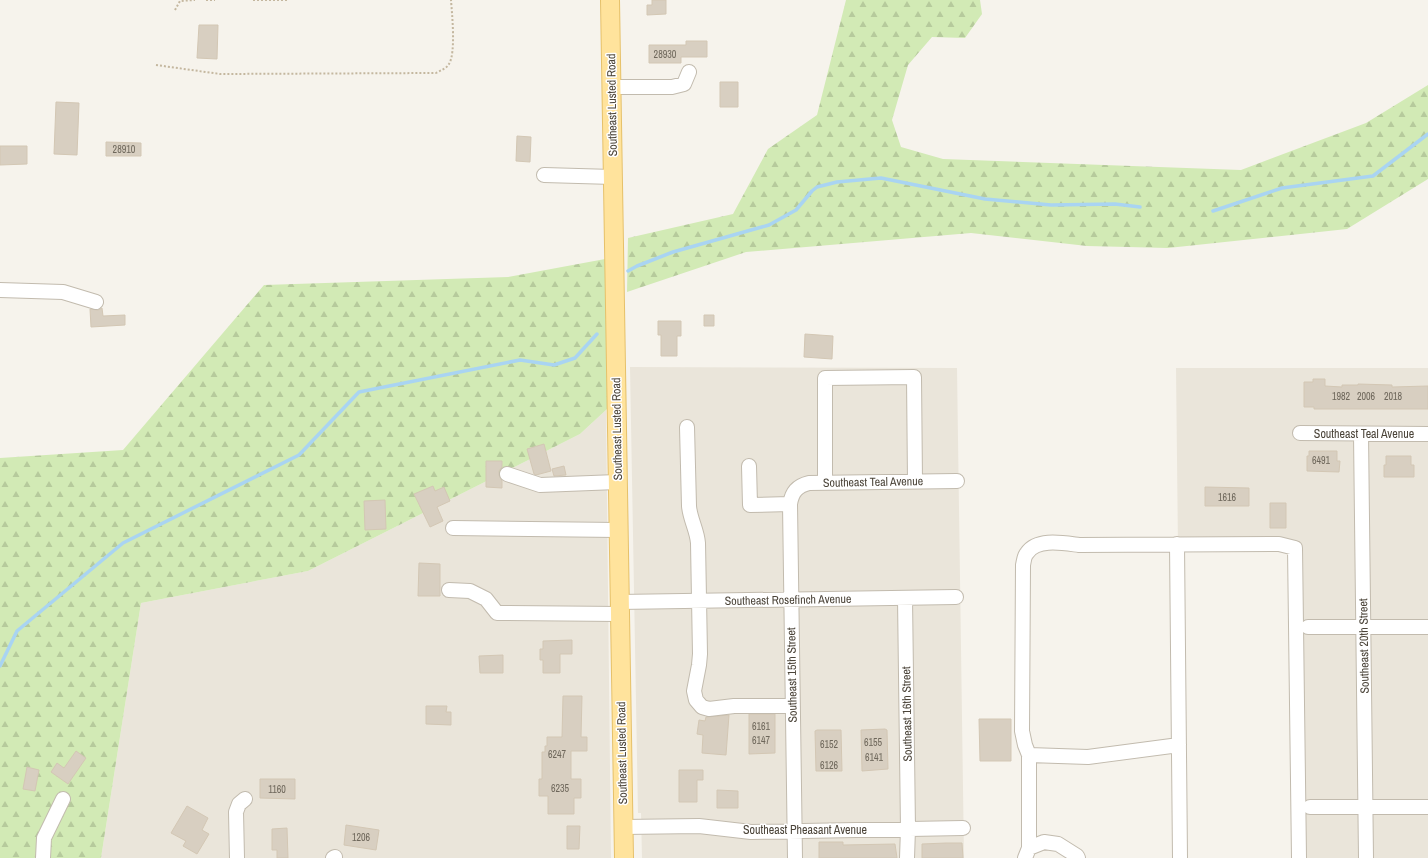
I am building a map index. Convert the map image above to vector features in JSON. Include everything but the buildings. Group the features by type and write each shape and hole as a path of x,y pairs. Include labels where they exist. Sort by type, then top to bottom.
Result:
{"main road":[{"name":"Southeast Lusted Road","path":"610,0 624,858"}],"street":[{"path":"612,87 672,87 684,84 689,72"},
{"path":"544,175 613,177"},
{"path":"0,290 63,292 96,302"},
{"path":"825,483 825,378 914,377 915,482"},
{"path":"687,427 689,506 690,515 697,533 700,654 694,691 696,700 702,707 709,709 734,706 792,706"},
{"name":"Southeast Teal Avenue","path":"1300,433 1428,434"},
{"name":"Southeast 20th Street","path":"1361,434 1366,858"},
{"path":"749,466 750,505 791,499"},
{"path":"507,474 540,485 617,482"},
{"name":"Southeast Teal Avenue","path":"791,499 795,490 803,484 957,481"},
{"name":"Southeast 15th Street","path":"791,499 792,706 796,858"},
{"path":"453,528 618,530"},
{"path":"1027,853 1029,755 1022,731 1023,565 1025,554 1032,547 1054,543 1079,545 1279,544 1295,548 1299,858"},
{"path":"1177,544 1180,858"},
{"name":"Southeast Rosefinch Avenue","path":"449,590 470,591 486,598 497,613 619,608 699,601 956,597"},
{"name":"Southeast 16th Street","path":"905,598 908,829 907,858"},
{"path":"1308,627 1428,627"},
{"path":"1029,755 1088,757 1109,756 1179,745"},
{"path":"43,858 44,838 63,799"},
{"path":"237,858 236,812 239,804 245,799"},
{"path":"1310,807 1428,807"},
{"name":"Southeast Pheasant Avenue","path":"623,827 712,826 744,831 963,828"},
{"path":"1027,853 1044,842 1058,844 1078,858"}],"path":[{"path":"175,10 180,1 195,0"},
{"path":"206,0 215,0"},
{"path":"253,0 289,0"},
{"path":"156,64 220,74 436,73 445,69 450,63 453,53 451,0"}],"shaded area":[{"path":"630,367 957,368 964,858 642,858 641,813 638,813"},
{"path":"1176,368 1428,368 1428,858 1303,858 1297,548 1178,549"},
{"path":"606,410 611,858 101,858 141,603 308,571 580,434"}],"green space":[{"path":"846,0 980,0 982,14 965,38 932,37 908,65 892,120 901,147 943,159 1241,170 1366,123 1428,85 1428,179 1347,229 1168,248 1087,246 971,233 746,252 627,292 628,238 733,214 768,149 817,115"},
{"path":"605,259 609,406 606,410 580,434 308,571 141,603 101,858 0,858 0,458 123,450 264,285 508,277"}],"waterway":[{"path":"1213,211 1282,188 1373,176 1428,134"},
{"path":"628,271 673,252 769,225 796,210 817,187 837,182 881,178 985,199 1051,205 1115,204 1140,207"},
{"path":"0,666 17,631 123,543 299,455 359,392 520,360 554,365 575,358 597,334"}]}
